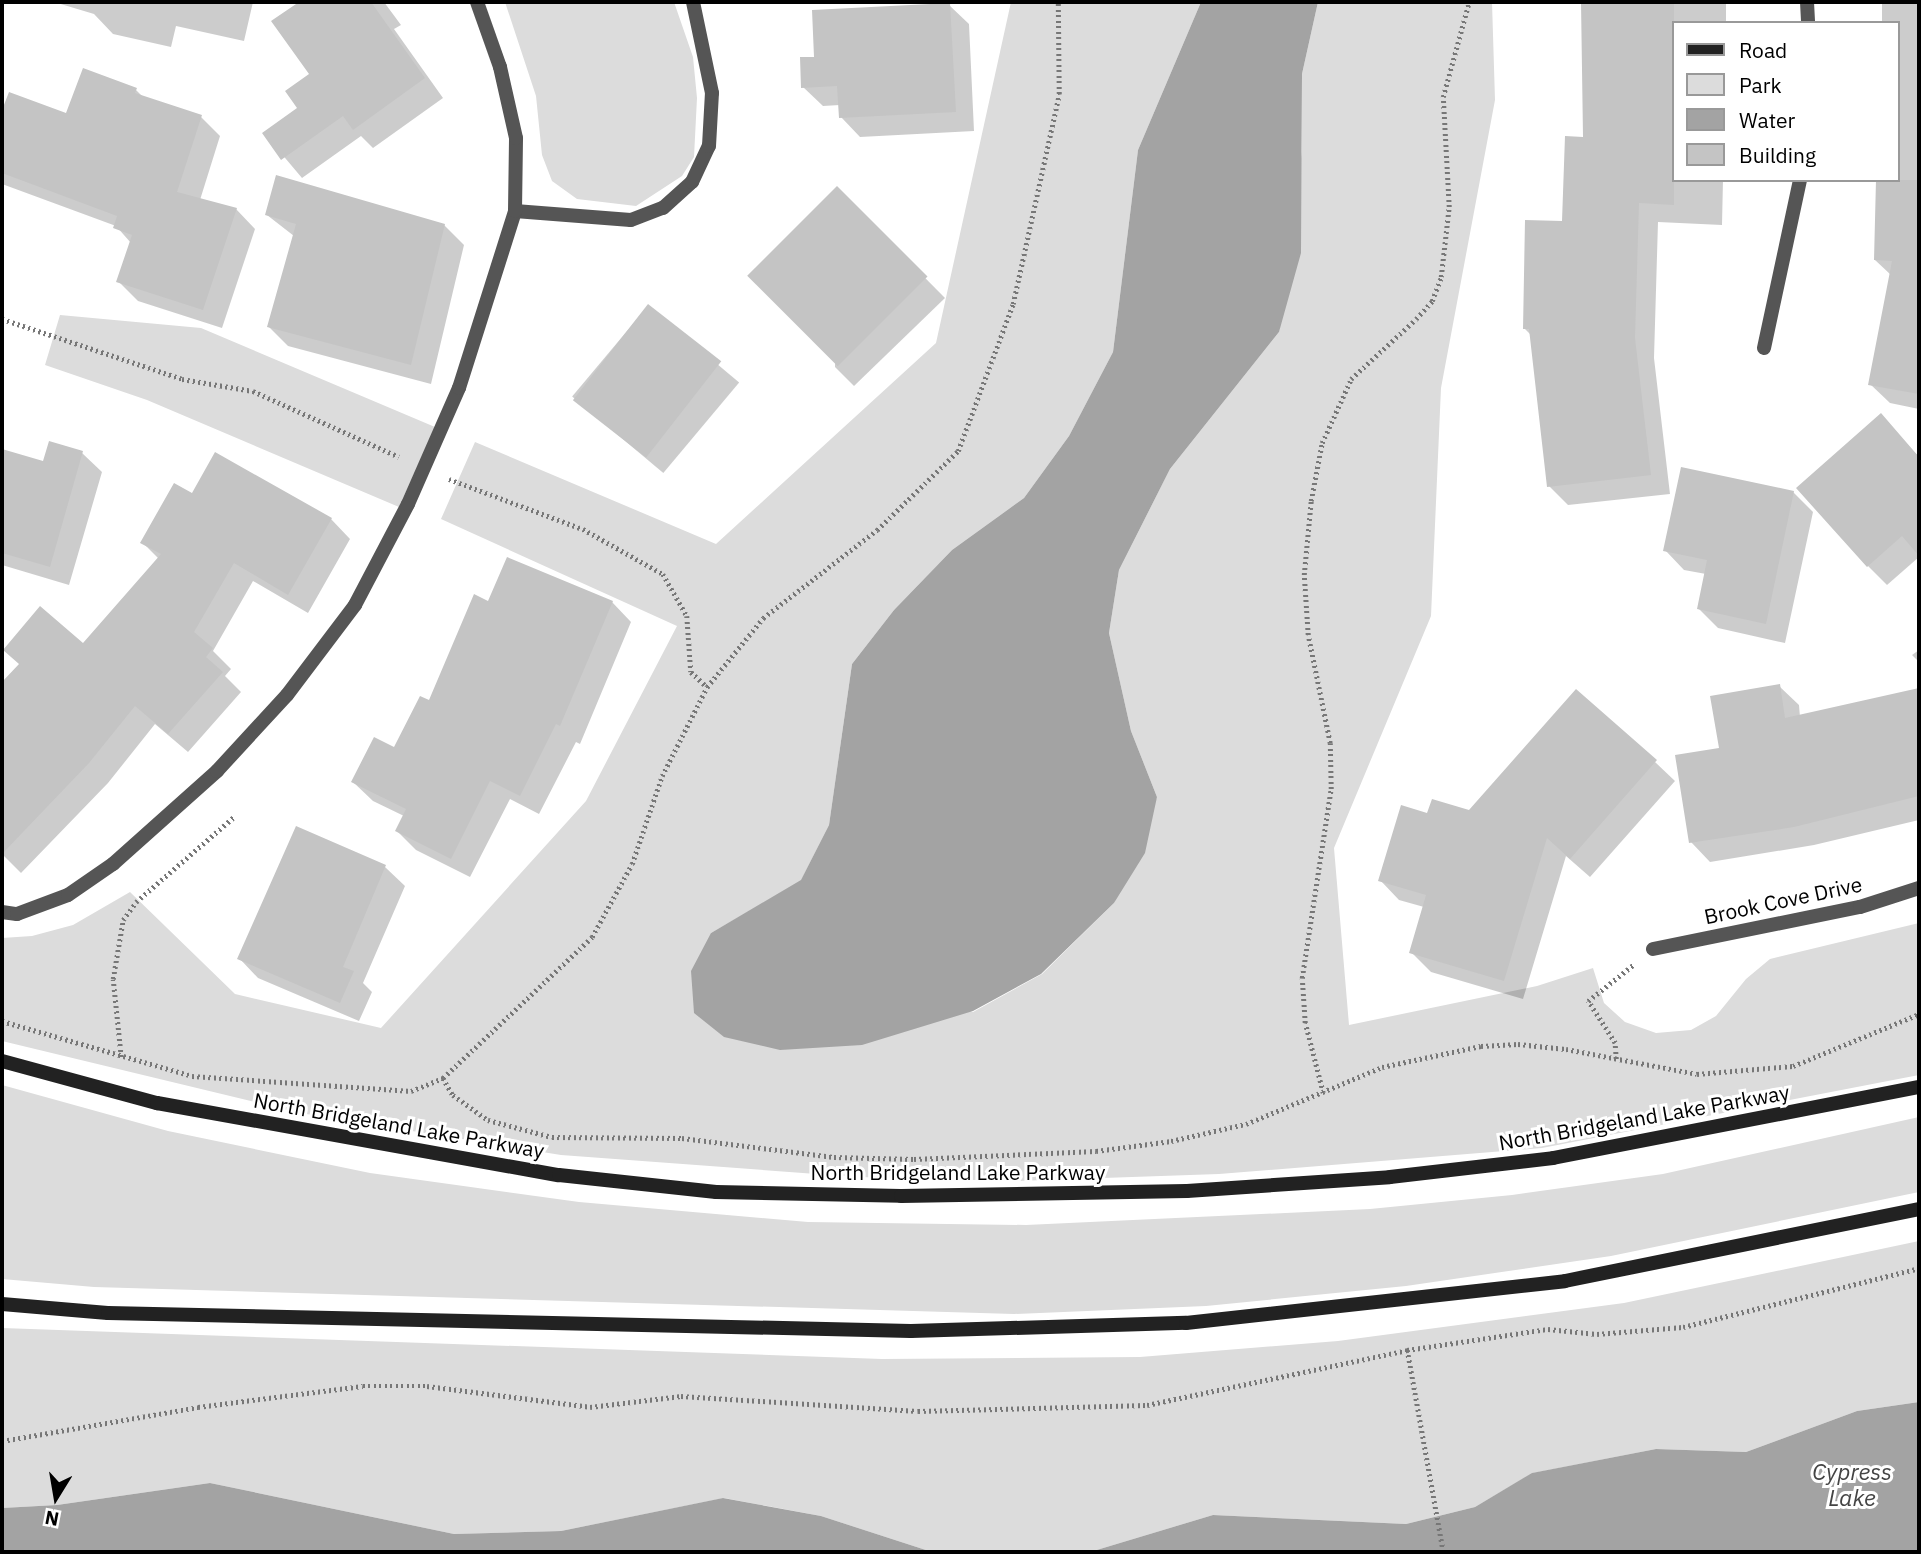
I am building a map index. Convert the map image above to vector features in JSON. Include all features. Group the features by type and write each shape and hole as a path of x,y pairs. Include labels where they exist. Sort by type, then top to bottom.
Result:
{"main road":[{"name":"North Bridgeland Lake Parkway","path":"2,1061 157,1103 559,1175 716,1192 901,1196 1188,1191 1390,1177 1553,1158 1919,1087"},
{"path":"2,1304 108,1313 911,1331 1186,1323 1565,1281 1919,1209"}],"street":[{"path":"2,912 18,914 68,895 113,864 217,771 287,695 355,606 424,469 459,388 515,211 516,138 500,67 477,2"},
{"path":"515,211 631,220 663,208 692,182 709,146 712,93 693,2"},
{"path":"1807,2 1808,21"},
{"path":"1764,348 1800,182"},
{"name":"Brook Cove Drive","path":"1653,949 1860,907 1919,887"}],"path":[{"path":"2,1021 121,1057 225,1081 348,1090 411,1091 443,1078 592,937 632,863 662,776 707,687 763,618 877,530 958,451 1013,304 1059,94 1058,2"},
{"path":"1323,1093 1305,1023 1302,978 1331,789 1330,743 1308,635 1304,575 1311,502 1322,443 1351,379 1432,301 1441,277 1449,207 1443,97 1469,2"},
{"path":"2,319 182,379 253,391 424,469 583,529 663,575 687,616 691,672 707,687"},
{"path":"121,1057 113,979 124,920 136,902 235,816"},
{"path":"1616,1059 1615,1043 1588,1001 1653,949"},
{"path":"443,1078 453,1095 488,1120 552,1137 682,1138 834,1157 914,1159 1096,1151 1171,1142 1246,1124 1382,1067 1480,1046 1518,1044 1697,1074 1793,1066 1919,1014"},
{"path":"2,1441 198,1407 363,1386 428,1386 590,1407 681,1396 918,1411 1147,1405 1407,1350 1548,1329 1597,1334 1683,1327 1919,1268"},
{"path":"1407,1350 1415,1413 1443,1552"}],"green space":[{"path":"505,2 674,2 693,57 697,98 694,157 682,176 636,206 577,199 552,181 542,155 536,96"},
{"path":"1011,2 1201,2 1138,150 1113,352 1069,436 1024,498 952,550 894,610 852,664 829,825 801,881 711,933 973,1012 1042,974 1114,903 1157,797 1131,731 1109,633 1119,570 1170,469 1279,332 1302,151 1302,74 1318,2 1492,2 1495,100 1441,388 1431,616 1334,848 1349,1025 1537,986 1593,968 1604,1003 1625,1022 1656,1033 1691,1030 1716,1016 1746,979 1770,959 1919,923 1919,1075 1542,1148 1219,1174 1015,1181 857,1177 561,1155 300,1113 2,1041 2,938 32,936 73,925 130,892 235,994 381,1028 586,801 677,626 441,519 475,442 716,544 936,343"},
{"path":"60,315 201,328 435,427 399,507 147,400 45,365"},
{"path":"2,1085 168,1131 370,1173 579,1202 808,1222 1026,1225 1370,1209 1512,1195 1663,1174 1919,1117 1919,1192 1611,1256 1406,1286 1206,1306 1014,1314 94,1287 2,1279"},
{"path":"1919,1241 1919,1402 1857,1411 1746,1452 1656,1449 1533,1473 1475,1507 1406,1524 1213,1515 1090,1552 932,1552 821,1516 724,1498 561,1531 454,1534 210,1483 57,1505 2,1508 2,1328 882,1359 1140,1357 1338,1341 1624,1303"}],"water":[{"path":"1201,2 1318,2 1302,74 1301,253 1279,332 1170,469 1119,570 1109,633 1131,731 1157,797 1145,853 1114,903 1041,974 973,1011 862,1045 780,1050 724,1037 694,1013 691,971 711,933 801,880 829,825 852,664 894,610 952,550 1024,498 1069,436 1113,352 1138,150"},
{"name":"Cypress Lake","path":"1919,1402 1919,1552 1090,1552 1213,1515 1406,1524 1475,1507 1532,1473 1656,1449 1746,1452 1857,1411"},
{"path":"210,1483 454,1534 561,1531 723,1498 821,1516 932,1552 2,1552 2,1508 57,1505"}],"building":[{"path":"299,2 371,2 425,78 353,130 343,116 281,160 262,133 297,108 285,91 309,74 271,21"},
{"path":"1581,2 1674,2 1674,205 1639,203 1635,338 1651,475 1547,487 1529,329 1523,329 1525,220 1562,221 1565,136 1583,137"},
{"path":"950,3 956,112 839,118 837,86 801,88 800,57 814,57 812,10"},
{"path":"83,68 137,88 135,93 202,115 177,192 237,208 203,310 116,282 132,235 113,228 117,216 2,173 2,110 9,92 66,113"},
{"path":"276,175 445,224 411,365 267,327 296,224 265,215"},
{"path":"1919,180 1919,394 1868,385 1892,261 1874,260 1876,182"},
{"path":"837,186 928,277 838,366 747,276"},
{"path":"648,304 721,361 646,457 573,400"},
{"path":"1881,413 1919,457 1919,556 1902,536 1867,567 1796,488"},
{"path":"49,441 83,451 50,567 2,553 2,449 43,461"},
{"path":"215,452 332,518 288,595 234,563 194,632 213,648 206,657 223,672 168,734 135,706 89,763 2,854 2,682 19,664 3,650 40,606 83,643 161,554 140,543 174,483 192,493"},
{"path":"1681,467 1794,491 1766,624 1697,609 1707,560 1663,551"},
{"path":"507,557 613,601 560,726 556,724 520,796 490,781 451,859 395,831 406,809 351,782 374,737 394,747 420,696 429,700 474,594 488,601"},
{"path":"1780,684 1785,718 1919,688 1919,796 1794,827 1689,843 1675,755 1719,748 1710,696"},
{"path":"1576,689 1657,760 1570,859 1547,838 1504,981 1409,953 1426,895 1378,881 1401,805 1427,813 1432,799 1469,810"},
{"path":"296,826 386,865 343,967 354,971 340,1003 237,959"}]}
